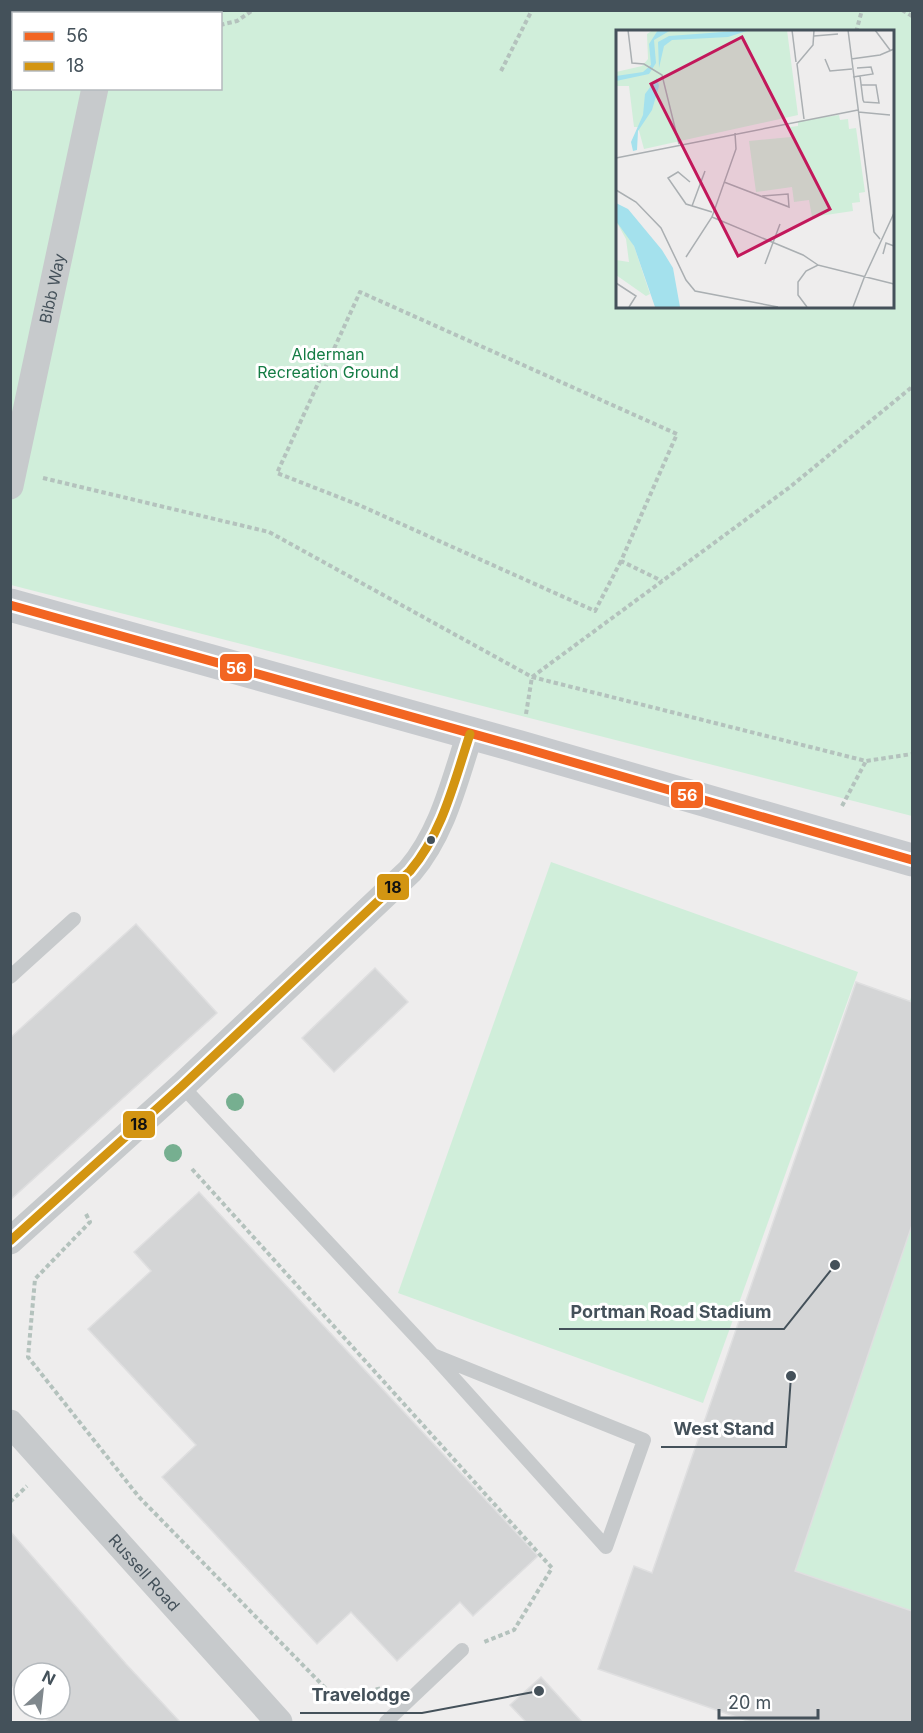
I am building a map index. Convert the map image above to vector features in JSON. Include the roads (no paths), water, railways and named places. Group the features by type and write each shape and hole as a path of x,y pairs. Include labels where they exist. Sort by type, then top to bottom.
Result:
{"street":[{"name":"Bibb Way","path":"13,479 94,90"},
{"path":"10,605 520,747 912,860"},
{"path":"10,1240 182,1086 410,871 426,852 438,828 470,734"},
{"name":"Russell Road","path":"10,1423 279,1722"}],"lane":[{"path":"10,977 74,919"},
{"path":"182,1086 433,1355 606,1547 644,1440 433,1355"},
{"path":"386,1722 462,1650"}],"water":[{"path":"11,10 64,11 12,12 11,86"}],"place":[{"name":"Portman Road Stadium","path":"835,1265"},
{"name":"West Stand","path":"791,1376"},
{"name":"Travelodge","path":"539,1691"}],"park label":[{"name":"Alderman Recreation Ground","path":"328,363"}]}
